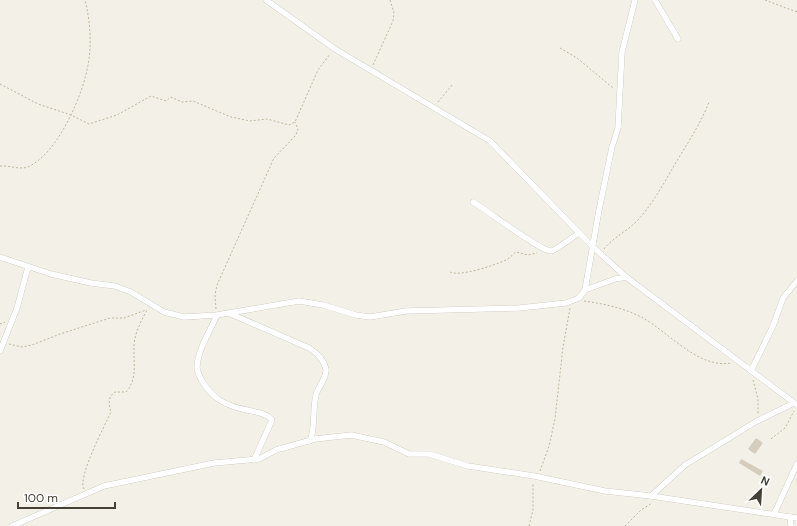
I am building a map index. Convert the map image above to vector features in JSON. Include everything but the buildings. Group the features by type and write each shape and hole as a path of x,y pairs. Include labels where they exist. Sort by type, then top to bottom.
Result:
{"street":[{"path":"266,0 335,49 490,141 579,233 626,277 796,405"},
{"path":"0,257 51,274 91,283 115,286 131,292 156,307 176,316 192,317 217,315 299,301 322,305 360,316 370,317 406,311 519,308 574,301 582,296 585,290 610,155 618,128 623,46 635,0"},
{"path":"655,0 678,39"},
{"path":"473,202 545,249 553,251 579,233"},
{"path":"0,351 4,343 28,266"},
{"path":"585,290 615,279 626,277"},
{"path":"751,371 773,326 783,298 797,281"},
{"path":"230,313 309,348 316,353 322,361 326,374 316,394 314,431 310,441"},
{"path":"217,315 202,349 197,366 198,373 212,396 221,402 233,407 263,414 270,417 272,420 254,460"},
{"path":"651,496 685,465 757,421 796,405"},
{"path":"12,526 51,510 86,492 104,486 214,463 254,460 262,458 276,450 323,437 342,435 361,436 384,442 409,454 429,454 468,466 536,476 605,491 663,497 797,518"},
{"path":"774,514 797,464"},
{"path":"790,517 791,526"}],"path":[{"path":"0,166 14,168 30,166 56,142 71,115 85,83 88,70 90,24 85,0"},
{"path":"370,71 393,21 394,13 390,0"},
{"path":"765,0 797,12"},
{"path":"560,48 576,58 620,93"},
{"path":"0,84 46,107 71,115 90,124 117,115 151,96 166,101 170,97 182,102 193,101 234,118 250,121 267,119 289,125 295,122 318,70 335,49"},
{"path":"436,109 442,96 453,84"},
{"path":"600,254 613,239 637,221 700,125 709,102"},
{"path":"217,315 214,295 216,285 274,158 296,135 298,126 295,122"},
{"path":"450,272 456,274 486,267 506,260 516,252 531,255 545,249"},
{"path":"529,526 533,510 536,476 552,432 560,387 563,347 574,301 609,305 632,313 656,327 677,344 698,356 718,364 739,362"},
{"path":"4,343 22,347 32,345 60,334 110,318 124,318 156,307"},
{"path":"86,492 82,487 83,480 111,412 108,404 110,397 115,392 126,392 131,388 135,369 135,337 147,310"},
{"path":"751,371 758,399 757,421"},
{"path":"771,439 785,428 796,405"},
{"path":"625,526 644,508 663,497"}]}
